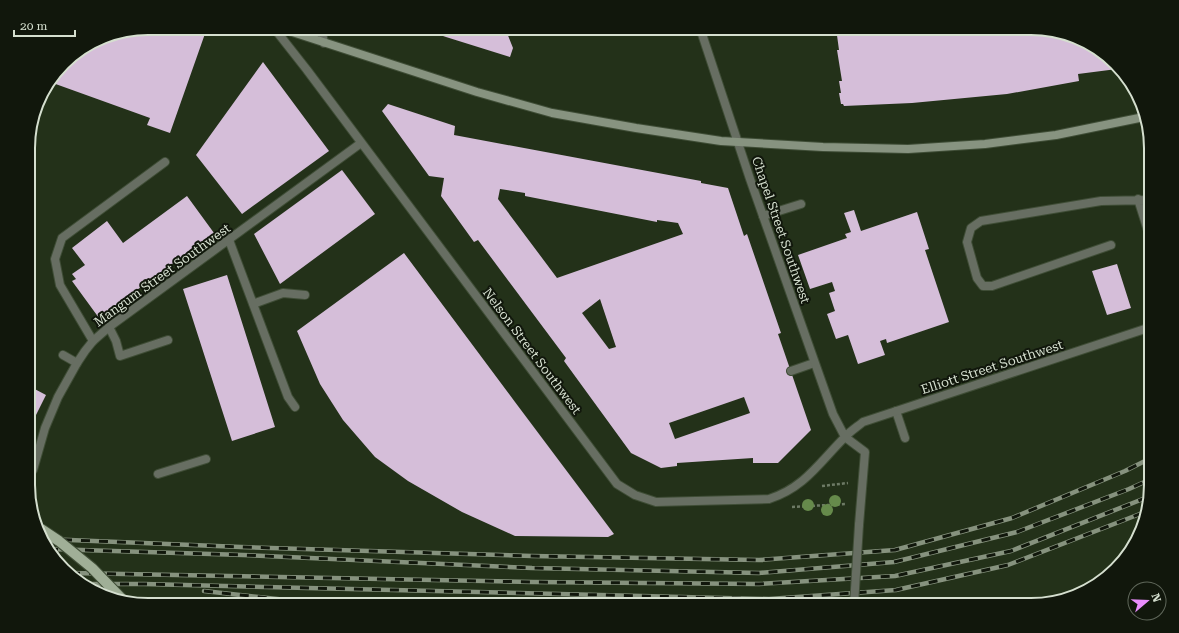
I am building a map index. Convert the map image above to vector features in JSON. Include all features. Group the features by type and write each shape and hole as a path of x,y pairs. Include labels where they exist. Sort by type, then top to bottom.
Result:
{"main road":[{"path":"46,532 92,568 117,594"}],"street":[{"name":"Nelson Street Southwest","path":"280,35 617,484 635,496 656,502 769,499 782,495 795,487 816,469 845,437"},
{"path":"301,35 477,92 552,113 721,141 908,150 985,144 1056,135 1140,118"},
{"path":"322,35 324,43"},
{"name":"Chapel Street Southwest","path":"702,35 814,363 833,414 845,437"},
{"name":"Mangum Street Southwest","path":"35,466 45,428 58,397 76,362 93,341 109,327 361,143"},
{"path":"93,341 60,285 54,259 62,238 165,162"},
{"path":"1111,245 992,286 983,286 978,278 967,242 971,228 981,221 1101,200 1144,200"},
{"path":"1138,200 1144,218"},
{"path":"763,216 801,204"},
{"path":"229,240 288,397 295,407"},
{"path":"253,304 283,293 305,295"},
{"path":"109,327 116,341 120,356 168,340"},
{"name":"Elliott Street Southwest","path":"845,437 863,422 1144,329"},
{"path":"63,355 76,362"},
{"path":"791,371 814,363"},
{"path":"896,411 905,438"},
{"path":"845,437 865,452 854,598"},
{"path":"158,474 206,459"}],"path":[{"path":"822,486 863,481"},
{"path":"792,507 861,503"}],"building":[{"path":"140,35 205,35 170,133 147,125 150,118 55,84 73,63 91,50 111,41"},
{"path":"508,35 513,48 510,57 443,36"},
{"path":"837,35 1046,36 1068,41 1081,47 1094,54 1113,70 1078,74 1079,81 1007,94 912,103 844,106 841,104 839,93 841,93 839,81 842,81 837,50 839,50"},
{"path":"263,62 329,151 242,214 196,155"},
{"path":"388,104 455,126 454,135 701,181 701,183 728,188 744,236 747,234 781,333 778,334 811,430 778,463 753,463 753,458 677,463 677,466 661,468 631,453 564,361 566,358 478,240 474,242 441,196 444,178 429,176 382,111","holes":["500,189 525,193 525,196 657,222 657,220 678,223 683,234 557,278 498,199","600,299 616,347 609,349 582,313","744,397 750,413 675,439 669,423"]},
{"path":"342,170 375,214 280,284 254,234"},
{"path":"187,196 214,233 99,318 72,281 76,279 72,274 85,265 72,248 107,221 123,243"},
{"path":"854,210 861,231 917,212 929,249 925,250 949,322 887,343 886,339 880,341 885,355 858,364 848,335 836,339 827,314 835,311 829,293 835,291 832,282 810,289 798,255 847,238 845,234 851,232 844,213"},
{"path":"404,253 614,534 608,537 515,536 462,512 408,481 375,457 343,420 320,384 297,331"},
{"path":"1117,264 1131,308 1107,315 1092,271"},
{"path":"227,275 275,427 232,441 183,289"},
{"path":"35,389 46,395 35,417"}],"railway":[{"path":"49,539 532,556 759,560 895,550 1012,518 1125,471 1144,462"},
{"path":"55,549 243,555 532,568 759,573 894,562 1017,532 1144,482"},
{"path":"77,573 533,582 759,584 895,576 1011,551 1143,499"},
{"path":"783,598 896,590 1008,565 1140,514"},
{"path":"93,584 727,598"},
{"path":"204,591 268,598"}]}
